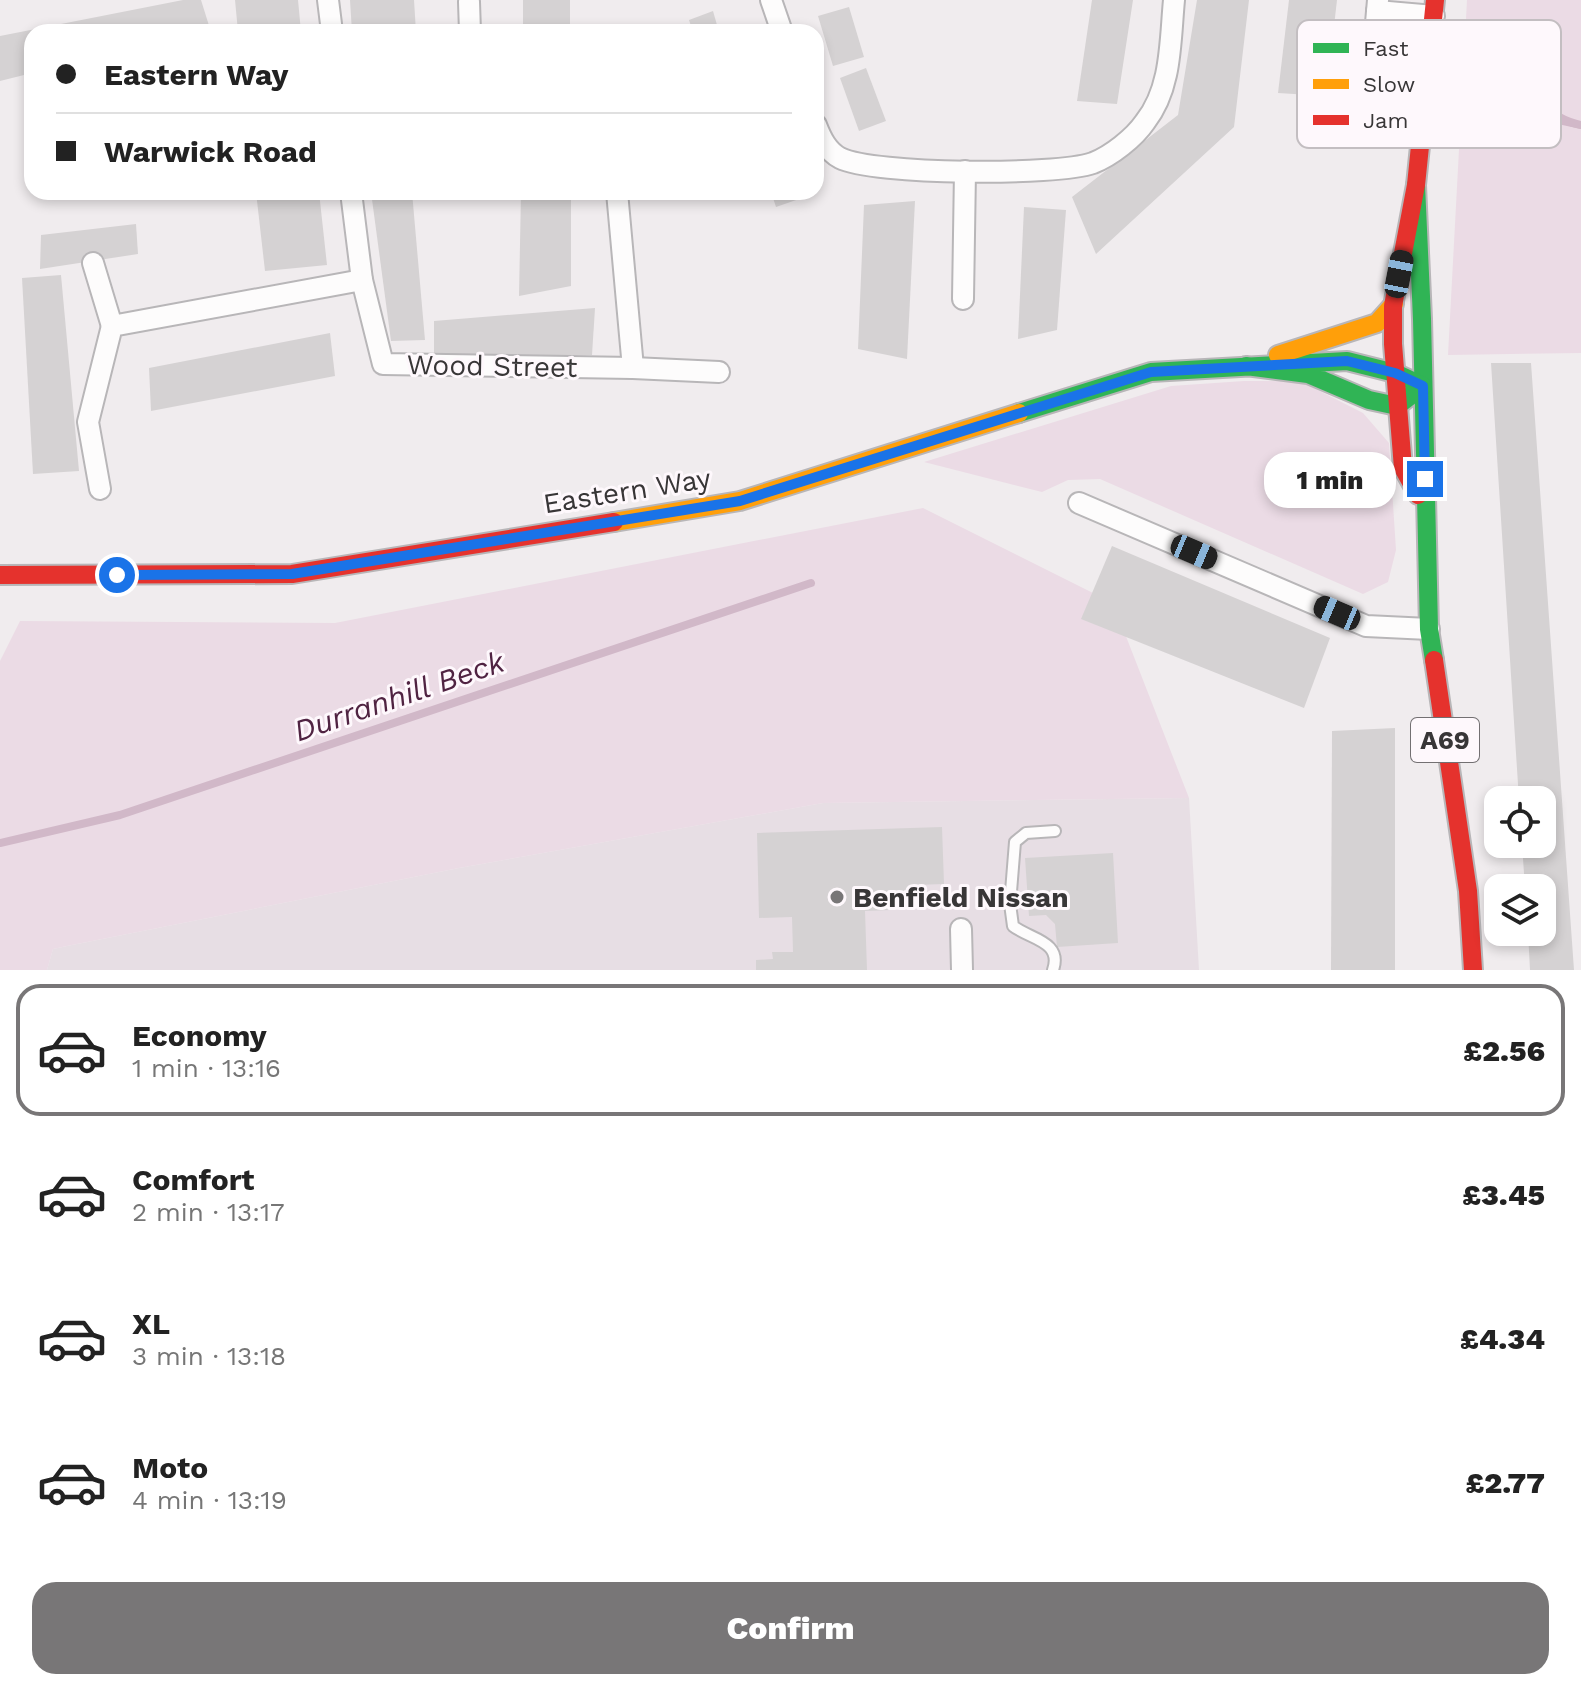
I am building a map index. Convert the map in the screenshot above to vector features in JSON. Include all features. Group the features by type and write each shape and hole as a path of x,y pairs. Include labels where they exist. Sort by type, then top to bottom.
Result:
{"street":[{"path":"328,0 331,24"},
{"path":"771,0 779,24"},
{"path":"824,142 836,156 853,164 871,167 965,171 1069,169 1095,162 1145,124 1158,102 1166,75 1174,0"},
{"path":"469,2 470,24"},
{"path":"1377,5 1435,8"},
{"name":"A69","path":"1420,148 1394,304 1395,373 1403,468 1426,510"},
{"path":"963,299 965,171"},
{"name":"A69","path":"1416,185 1429,629 1468,891 1473,970"},
{"name":"Wood Street","path":"352,200 362,280 383,364 719,372"},
{"path":"618,200 633,368"},
{"path":"93,263 112,326 88,422 100,489"},
{"path":"112,326 362,280"},
{"name":"Eastern Way","path":"1246,366 1377,323 1394,304"},
{"name":"Eastern Way","path":"0,575 292,574 740,501 1151,372 1347,361 1395,373 1423,386"},
{"name":"Eastern Way","path":"1246,366 1308,374 1369,400 1397,406"},
{"path":"1397,406 1423,386"},
{"path":"1079,503 1366,626 1429,629"},
{"path":"961,929 962,970"}],"lane":[{"path":"1053,970 1056,962 1054,953 1047,943 1013,926 1010,904 1015,842 1026,833 1055,831"}],"shaded area":[{"path":"1467,0 1581,0 1581,353 1448,355 1459,148 1561,148 1561,20 1466,20"},
{"path":"1561,117 1581,125 1581,129 1561,125"},
{"path":"1300,381 1363,413 1389,443 1396,550 1388,582 1363,594 1100,479 1068,480 1042,492 924,462 1171,386"},
{"path":"923,508 1113,603 1189,798 823,803 459,868 67,946 53,949 47,970 0,970 0,661 20,621 335,623"},
{"path":"1189,798 1199,970 47,970 53,949 459,868 823,803"}],"building":[{"path":"183,0 201,0 208,24 61,24"},
{"path":"235,0 298,0 300,24 237,24"},
{"path":"350,0 414,0 416,24 352,24"},
{"path":"523,0 570,0 570,24 523,24"},
{"path":"1092,0 1133,0 1117,104 1077,101"},
{"path":"1197,0 1249,0 1234,127 1096,254 1072,197 1178,115"},
{"path":"1289,0 1337,0 1335,20 1297,20 1297,94 1278,93"},
{"path":"849,7 864,57 833,66 824,36 824,24 820,24 818,16"},
{"path":"713,11 717,24 690,24 689,20"},
{"path":"24,31 24,75 0,81 0,36"},
{"path":"866,68 886,121 859,131 840,78"},
{"path":"257,200 320,200 327,265 265,271"},
{"path":"372,200 413,200 425,340 391,341"},
{"path":"521,200 571,200 571,286 519,296"},
{"path":"774,200 796,200 776,207"},
{"path":"915,201 907,359 858,349 864,205"},
{"path":"1024,207 1066,210 1057,330 1018,339"},
{"path":"136,224 138,254 40,269 41,235"},
{"path":"61,275 79,471 33,474 22,278"},
{"path":"595,308 592,355 434,357 434,321"},
{"path":"330,333 335,376 151,411 149,368"},
{"path":"1491,363 1531,363 1574,970 1530,970 1529,946 1556,946 1556,874 1524,874 1523,858 1556,858 1556,786 1518,786"},
{"path":"1112,546 1330,638 1304,708 1081,619"},
{"path":"1395,728 1395,970 1331,970 1332,731"},
{"name":"Benfield Nissan","path":"942,827 944,884 915,885 916,909 865,911 867,970 756,970 756,960 773,959 772,952 793,952 792,917 759,918 757,833"},
{"path":"1113,853 1118,943 1057,947 1055,924 1046,915 1029,916 1025,858"}],"waterway":[{"path":"1561,118 1581,125"},
{"name":"Durranhill Beck","path":"0,843 120,815 811,583"}],"traffic: fast":[{"path":"1416,185 1429,629 1434,660"},
{"path":"1019,413 1151,372 1347,361 1395,373 1423,386 1397,406 1369,400 1308,374 1246,366"}],"traffic: slow":[{"path":"1278,355 1377,323 1394,304"},
{"path":"614,522 740,501 1019,413"}],"traffic: jam":[{"path":"1433,20 1435,0"},
{"path":"1418,495 1403,468 1393,306 1416,185 1420,148"},
{"path":"0,575 292,574 614,522"},
{"path":"1434,660 1468,891 1473,970"}],"place":[{"name":"Benfield Nissan","path":"837,897"}],"route":[{"path":"117,575 292,574 740,501 1151,372 1347,361 1395,373 1423,386 1425,479"}]}
